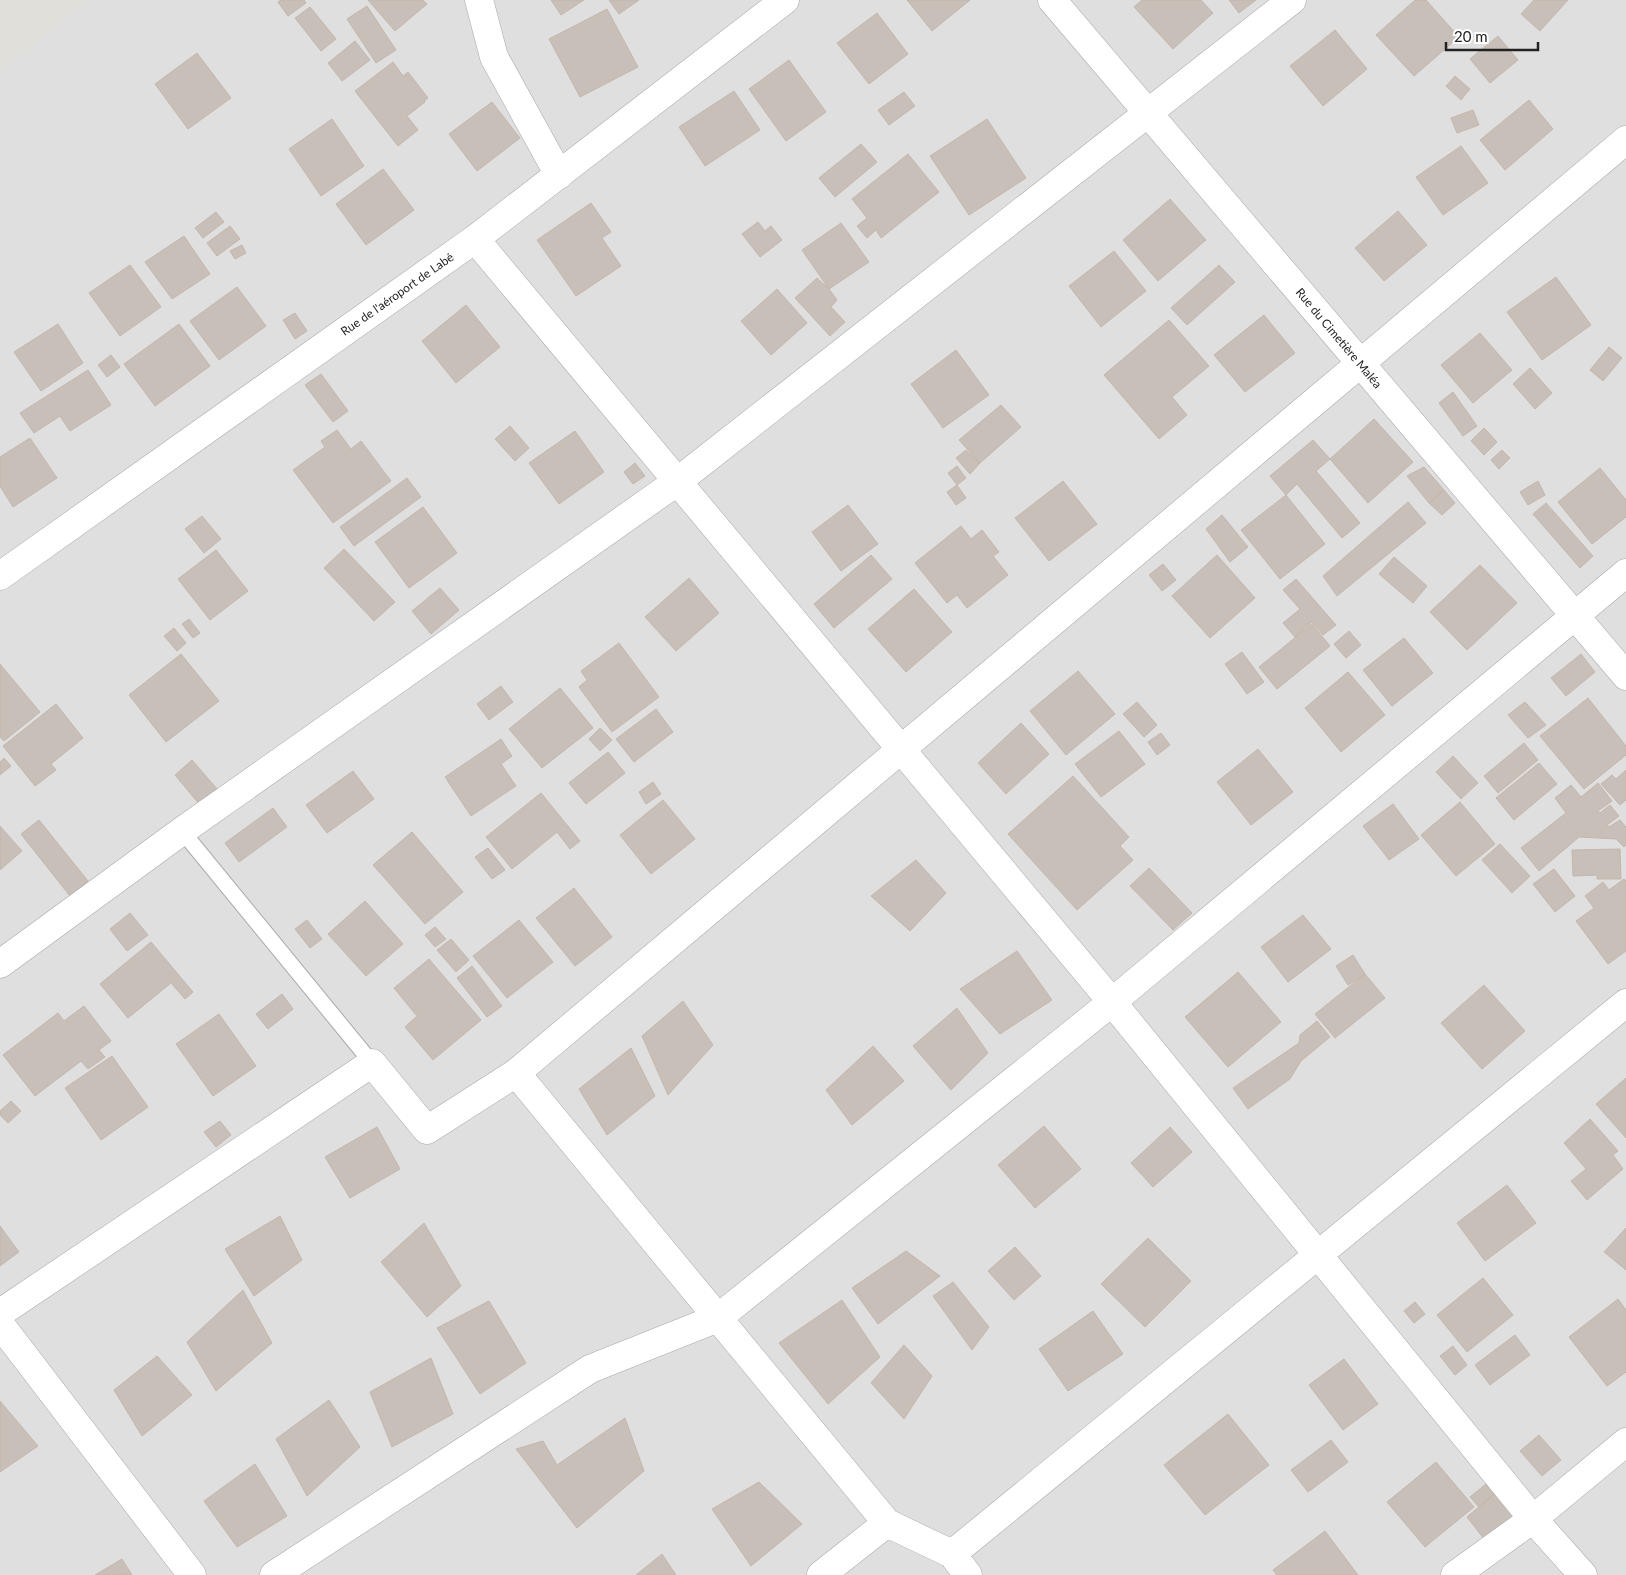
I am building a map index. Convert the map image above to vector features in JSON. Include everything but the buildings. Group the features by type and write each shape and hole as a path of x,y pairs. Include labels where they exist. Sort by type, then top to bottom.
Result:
{"street":[{"path":"480,0 494,57 558,175"},
{"name":"Rue de l'aéroport de Labé","path":"0,576 475,239 786,0"},
{"name":"Rue du Cimetière Maléa","path":"1052,0 1626,676"},
{"path":"0,964 182,831 678,481 1292,0"},
{"path":"0,1313 372,1063 427,1130 516,1073 1626,140"},
{"path":"475,239 1112,1002 1533,1519 1583,1575"},
{"path":"274,1575 590,1370 718,1318 1112,1002 1626,573"},
{"path":"516,1073 887,1523 960,1564 1318,1255 1626,1003"},
{"path":"0,1324 192,1575"},
{"path":"1455,1575 1533,1519 1626,1442"},
{"path":"821,1575 887,1523"}],"lane":[{"path":"182,831 372,1063"}],"shaded area":[{"path":"0,0 88,0 0,72"},
{"path":"88,0 1626,0 1626,1575 0,1575 0,72"}]}
